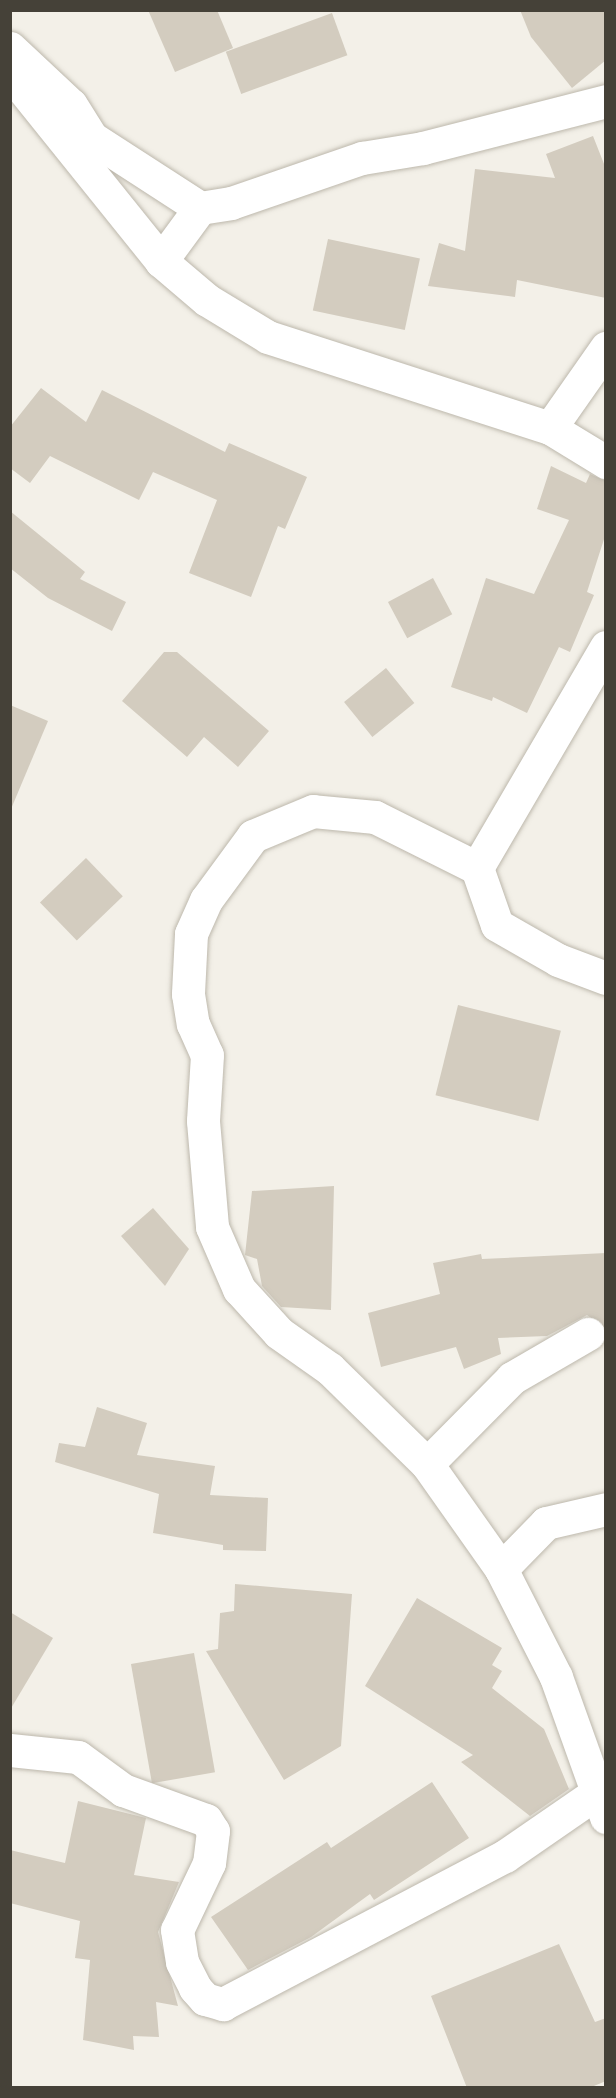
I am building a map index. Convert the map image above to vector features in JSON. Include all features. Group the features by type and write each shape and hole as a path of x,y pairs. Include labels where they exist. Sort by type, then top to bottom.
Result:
{"street":[{"path":"10,48 71,105 92,138 200,208 231,203 362,158 423,148 606,101"},
{"path":"10,73 161,261 207,300 268,337 550,428 606,462"},
{"path":"161,261 200,208"},
{"path":"550,428 606,348"},
{"path":"477,868 606,647"},
{"path":"10,1750 78,1757 132,1795 206,1820 213,1830 209,1863 178,1938 195,1988 205,1999 223,2004 600,1805 556,1677 501,1569 428,1464 330,1369 279,1333 239,1289 212,1227 203,1121 209,1074 188,994 191,934 206,900 253,836 313,811 375,817 477,868 497,925 558,960 606,978"},
{"path":"428,1464 512,1378 588,1334"},
{"path":"501,1569 546,1523 606,1509"}],"building":[{"path":"148,10 217,10 233,48 175,72"},
{"path":"520,10 606,10 606,60 572,88 531,37"},
{"path":"332,13 347,55 241,94 226,52"},
{"path":"593,136 606,169 606,298 517,280 515,297 428,286 439,243 465,251 475,169 555,178 546,154"},
{"path":"328,239 420,259 405,330 313,310"},
{"path":"41,388 86,422 102,390 225,452 229,443 307,477 285,529 278,526 251,597 189,573 217,500 153,472 139,500 50,456 30,483 10,468 10,427"},
{"path":"551,466 586,483 590,474 606,481 606,533 587,592 594,595 570,652 559,647 527,713 493,697 492,701 451,687 486,578 534,594 569,520 537,509"},
{"path":"10,511 85,572 80,579 126,602 112,631 48,598 10,568"},
{"path":"433,578 452,614 407,638 388,602"},
{"path":"164,652 177,652 269,731 238,767 204,737 187,757 122,701"},
{"path":"386,668 414,703 372,737 344,702"},
{"path":"10,705 48,721 11,809 10,809"},
{"path":"86,858 123,896 77,941 40,902"},
{"path":"458,1005 561,1031 538,1121 436,1095"},
{"path":"334,1186 331,1310 281,1307 262,1286 257,1259 245,1255 252,1191"},
{"path":"153,1208 189,1249 165,1286 121,1236"},
{"path":"606,1253 606,1329 587,1315 547,1336 498,1338 501,1354 464,1369 456,1347 381,1367 368,1313 440,1294 433,1263 481,1254 482,1259"},
{"path":"97,1407 147,1423 137,1455 215,1466 210,1495 268,1498 266,1551 223,1550 223,1545 153,1533 159,1494 55,1462 59,1443 85,1447"},
{"path":"235,1584 352,1594 341,1746 284,1780 206,1651 218,1649 220,1613 234,1611"},
{"path":"417,1598 502,1648 492,1665 502,1671 492,1688 544,1729 569,1789 530,1816 461,1762 473,1755 365,1686"},
{"path":"10,1612 53,1638 10,1710"},
{"path":"194,1653 215,1772 152,1783 131,1664"},
{"path":"432,1782 469,1838 374,1900 370,1894 311,1937 248,1970 211,1917 327,1842 331,1848"},
{"path":"78,1801 146,1818 134,1875 179,1882 158,1932 178,2006 156,2002 159,2037 133,2036 134,2050 83,2040 90,1960 75,1958 80,1921 10,1903 10,1850 65,1863"},
{"path":"559,1944 595,2022 606,2018 606,2081 589,2088 467,2088 431,1996"}]}
